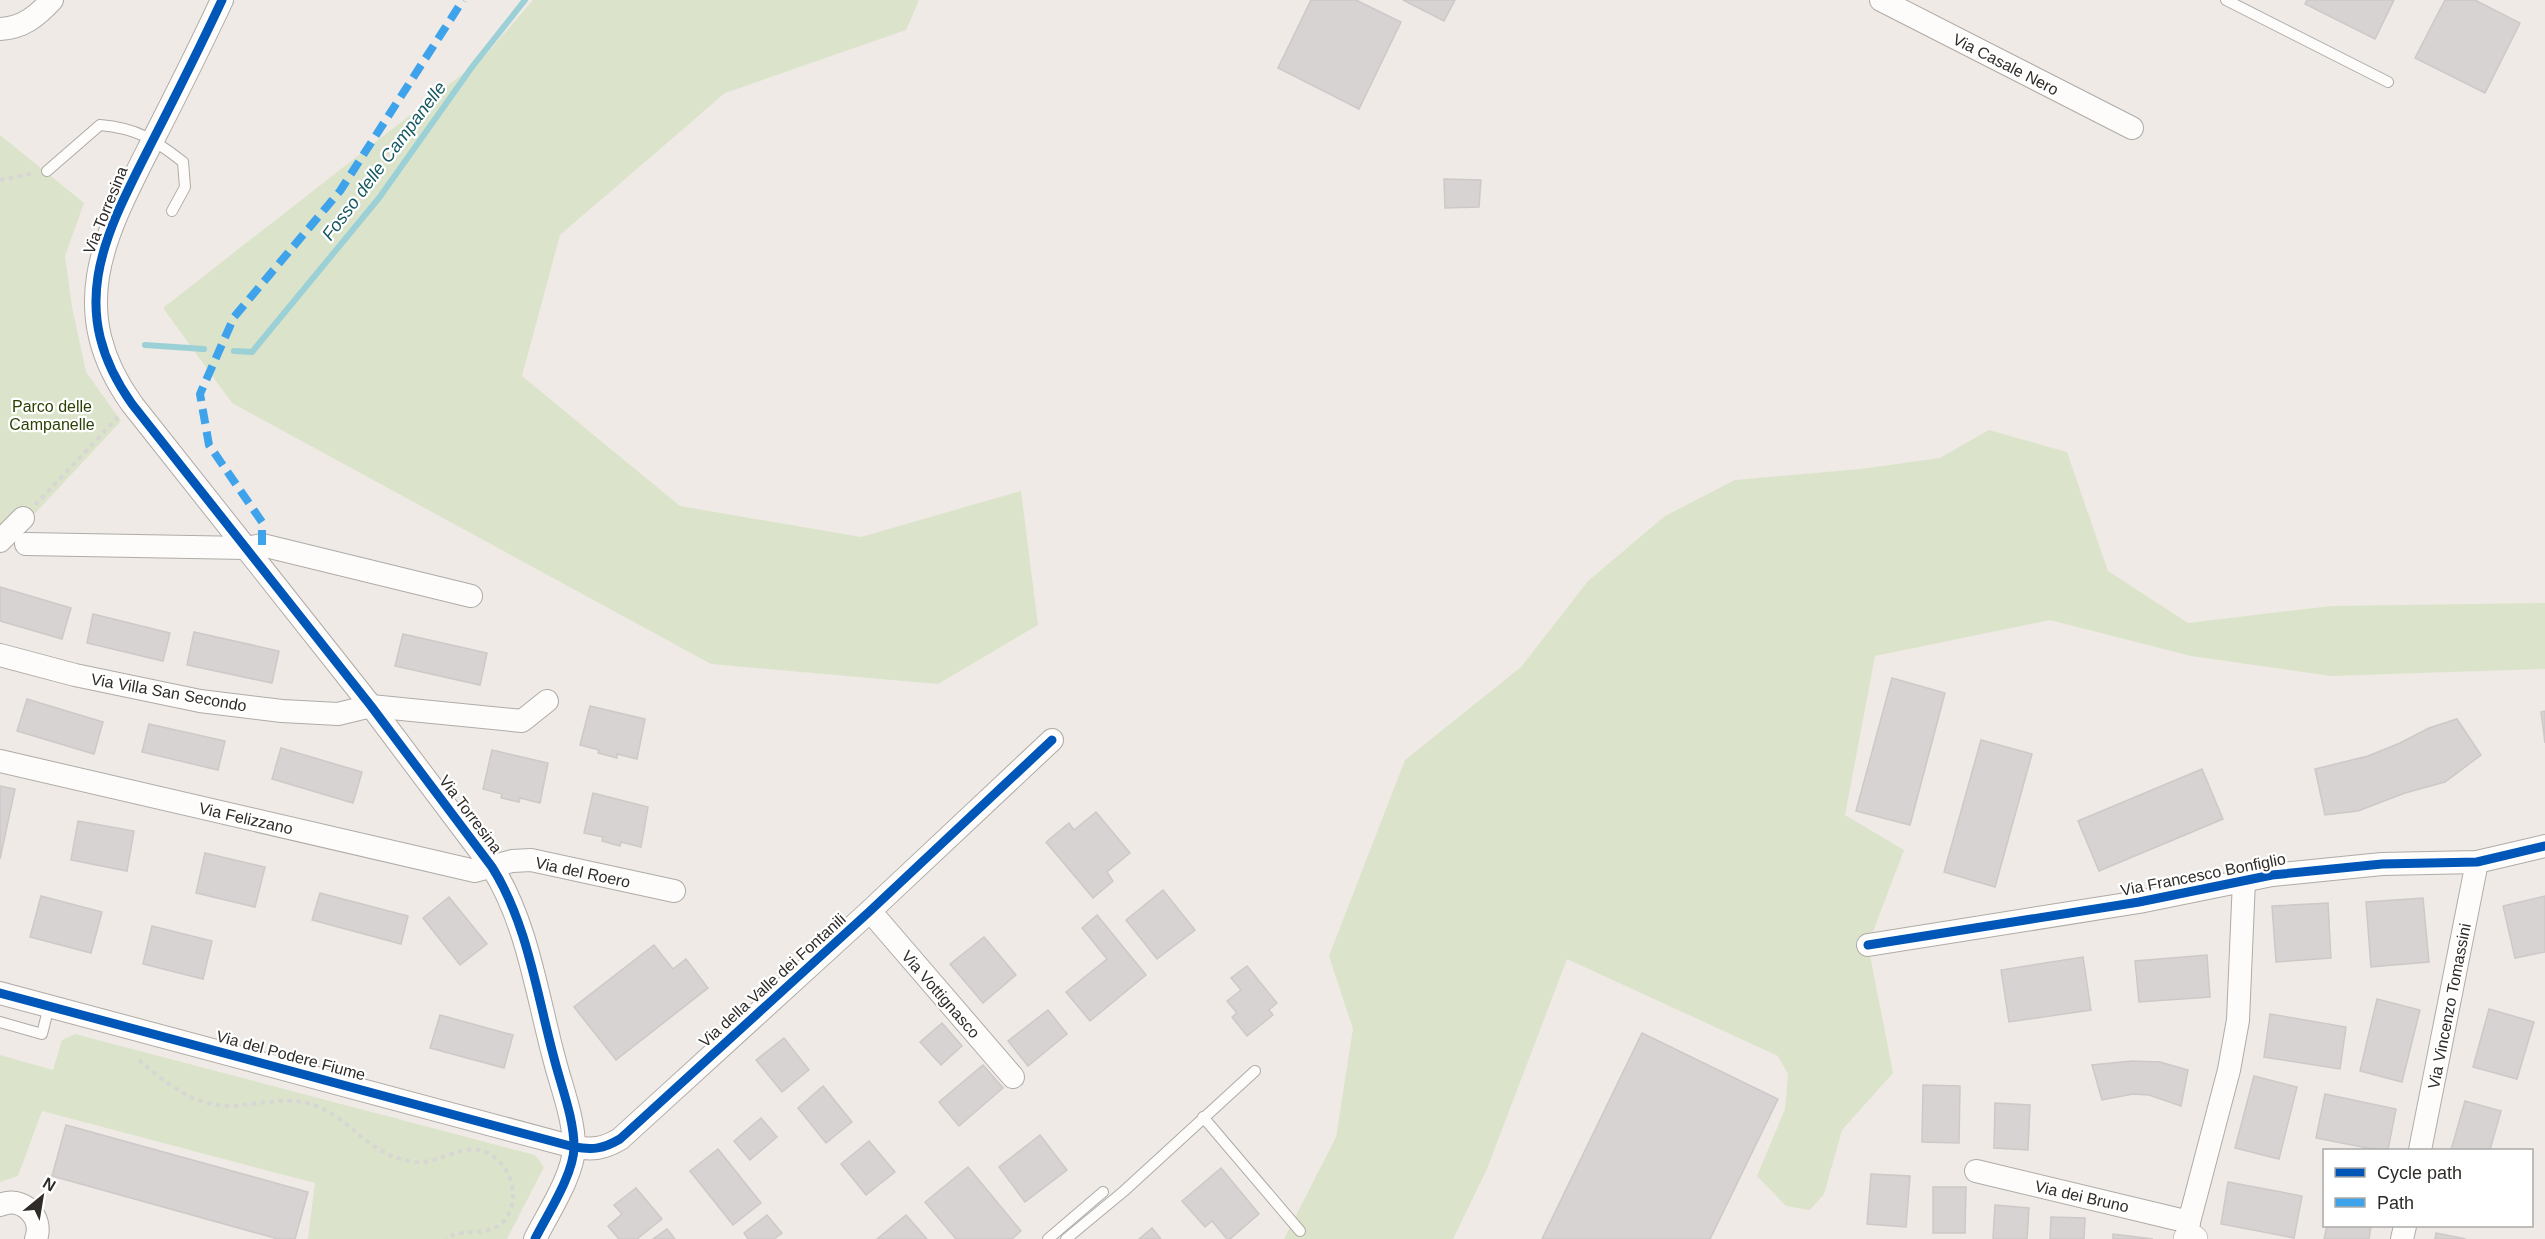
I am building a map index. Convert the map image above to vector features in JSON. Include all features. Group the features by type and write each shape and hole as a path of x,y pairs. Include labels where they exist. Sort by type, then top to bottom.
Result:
{"street":[{"path":"0,29 20,26 31,20 52,0"},
{"name":"Via Torresina","path":"222,0 112,226 101,255 97,277 97,315 103,346 114,376 132,404 371,706 492,867 507,892 515,912 564,1096 574,1147"},
{"name":"Via Casale Nero","path":"1881,0 2132,128"},
{"path":"0,541 22,518"},
{"path":"26,544 246,548 262,545 471,596"},
{"name":"Via Villa San Secondo","path":"0,655 75,675 200,701 282,711 338,714 371,706 522,721 548,701"},
{"name":"Via della Valle dei Fontanili","path":"574,1147 599,1149 620,1139 870,911 1052,740"},
{"name":"Via Felizzano","path":"0,760 454,867 475,871 492,867"},
{"name":"Via Francesco Bonfiglio","path":"1868,945 2139,902 2244,880 2339,867 2477,862 2545,846"},
{"name":"Via del Roero","path":"492,867 512,861 531,860 674,891"},
{"name":"Via Vincenzo Tomassini","path":"2420,1149 2477,862"},
{"path":"2189,1234 2229,1070 2238,1020 2244,880"},
{"name":"Via Vottignasco","path":"870,911 1013,1077"},
{"name":"Via del Podere Fiume","path":"0,993 574,1147"},
{"path":"535,1239 565,1179 574,1147"},
{"name":"Via dei Bruno","path":"1976,1171 2189,1234"},
{"path":"0,1205 14,1202 30,1210 41,1238"}],"lane":[{"path":"2226,0 2388,82"},
{"path":"47,171 100,125 122,127 154,139 183,162 185,187 172,212"},
{"path":"0,1022 42,1034 49,1006"},
{"path":"1066,1239 1124,1191 1255,1071"},
{"path":"1203,1117 1300,1231"},
{"path":"1048,1239 1103,1192"}],"path":[{"path":"0,180 47,171"},
{"path":"22,518 132,404"},
{"path":"139,1060 188,1096 204,1102 224,1106 281,1100 321,1108 367,1143 398,1158 417,1162 469,1149 484,1151 499,1160 510,1177 513,1206 504,1221 491,1233 452,1235 446,1239"}],"green space":[{"path":"533,0 919,0 906,30 725,93 560,235 522,376 680,506 861,537 1021,491 1038,625 938,684 711,664 232,403 163,308 483,58"},
{"name":"Parco delle Campanelle","path":"0,135 84,203 65,256 72,307 86,372 121,421 0,551"},
{"path":"1989,430 2067,452 2108,571 2188,623 2331,606 2545,603 2545,669 2331,676 2191,656 2050,620 1875,656 1845,815 1904,850 1868,945 1893,1073 1842,1130 1824,1194 1810,1210 1786,1206 1757,1176 1785,1109 1788,1074 1778,1056 1567,959 1487,1169 1453,1239 1284,1239 1336,1137 1353,1029 1329,956 1405,760 1521,667 1588,581 1665,516 1735,480 1860,469 1940,458"},
{"path":"75,1034 535,1155 544,1167 507,1239 308,1239 315,1183 42,1111 18,1176 0,1182 0,1055 53,1070 62,1040"}],"building":[{"path":"1311,0 1356,0 1401,22 1359,109 1278,68"},
{"path":"1403,0 1455,0 1444,21"},
{"path":"2307,0 2394,0 2375,39 2305,4"},
{"path":"2445,0 2475,0 2520,23 2485,93 2415,58"},
{"path":"1444,179 1481,180 1479,207 1445,208"},
{"path":"0,587 71,608 62,639 0,621"},
{"path":"93,614 170,633 163,661 87,643"},
{"path":"194,632 279,651 272,683 187,665"},
{"path":"403,634 487,653 480,685 395,666"},
{"path":"1892,678 1945,693 1910,825 1856,811"},
{"path":"27,699 103,722 94,754 17,731"},
{"path":"590,706 645,719 637,759 617,754 617,758 580,745"},
{"path":"2545,711 2545,743 2541,712"},
{"path":"2457,719 2481,755 2445,782 2405,793 2358,811 2325,815 2315,769 2368,756 2429,728"},
{"path":"149,724 225,741 218,770 142,752"},
{"path":"1981,740 2032,754 1995,887 1944,872"},
{"path":"281,748 362,772 353,803 272,779"},
{"path":"492,750 548,763 540,803 520,798 519,802 501,798 502,794 483,789"},
{"path":"2202,769 2223,819 2099,871 2078,821"},
{"path":"0,786 15,789 0,859"},
{"path":"593,793 648,807 641,847 621,842 620,846 602,841 603,837 584,833"},
{"path":"1096,812 1130,853 1107,872 1113,881 1093,898 1046,842 1069,823 1074,830"},
{"path":"78,821 134,831 127,871 71,860"},
{"path":"205,853 265,867 255,907 196,893"},
{"path":"1163,890 1195,930 1157,959 1126,920"},
{"path":"320,893 408,916 401,944 312,920"},
{"path":"41,896 102,912 91,953 30,937"},
{"path":"2545,896 2545,952 2515,958 2503,906"},
{"path":"449,897 487,944 460,965 423,918"},
{"path":"2423,898 2429,962 2371,967 2366,902"},
{"path":"2328,903 2331,958 2276,962 2272,906"},
{"path":"1097,915 1146,975 1090,1021 1066,992 1107,959 1082,928"},
{"path":"152,926 212,941 203,979 143,964"},
{"path":"984,937 1016,975 983,1003 950,964"},
{"path":"654,945 673,969 686,959 708,988 616,1060 574,1007"},
{"path":"2207,955 2210,997 2139,1002 2135,961"},
{"path":"2083,957 2091,1010 2009,1022 2001,970"},
{"path":"1247,966 1277,1003 1269,1010 1273,1015 1247,1036 1232,1017 1237,1013 1227,1001 1241,990 1231,978"},
{"path":"2377,999 2420,1010 2402,1082 2360,1071"},
{"path":"2489,1009 2534,1022 2517,1079 2473,1067"},
{"path":"1048,1010 1067,1034 1028,1066 1008,1041"},
{"path":"2270,1014 2346,1027 2340,1069 2264,1057"},
{"path":"440,1015 513,1035 504,1068 430,1048"},
{"path":"942,1023 962,1046 941,1065 920,1042"},
{"path":"1642,1033 1778,1099 1710,1239 1542,1239"},
{"path":"784,1038 809,1070 782,1092 756,1060"},
{"path":"2132,1061 2160,1062 2188,1070 2181,1106 2149,1095 2133,1094 2102,1100 2092,1065"},
{"path":"983,1065 1003,1088 959,1126 939,1102"},
{"path":"2254,1076 2297,1087 2279,1159 2235,1148"},
{"path":"1923,1085 1960,1086 1959,1143 1922,1142"},
{"path":"823,1086 852,1122 826,1143 798,1108"},
{"path":"2325,1094 2396,1109 2388,1149 2372,1149 2316,1138"},
{"path":"2465,1101 2501,1111 2490,1149 2451,1149"},
{"path":"1995,1103 2030,1105 2028,1150 1994,1148"},
{"path":"761,1118 777,1137 750,1160 734,1141"},
{"path":"66,1125 308,1192 295,1239 278,1239 52,1176"},
{"path":"1040,1135 1067,1170 1025,1202 999,1167"},
{"path":"869,1141 895,1172 866,1195 841,1164"},
{"path":"718,1149 761,1203 733,1225 690,1171"},
{"path":"968,1167 1021,1231 1012,1239 956,1239 925,1202"},
{"path":"1221,1168 1259,1214 1230,1239 1227,1239 1212,1221 1205,1227 1182,1201"},
{"path":"1871,1174 1910,1176 1906,1227 1867,1224"},
{"path":"2228,1182 2302,1196 2294,1238 2221,1224"},
{"path":"1933,1187 1966,1187 1965,1233 1933,1233"},
{"path":"636,1188 662,1219 637,1239 619,1239 608,1226 622,1214 614,1205"},
{"path":"1995,1205 2029,1208 2027,1239 1993,1239"},
{"path":"767,1215 782,1233 774,1239 748,1239 744,1233"},
{"path":"906,1215 927,1239 877,1239"},
{"path":"2051,1217 2085,1218 2084,1239 2050,1239"},
{"path":"2327,1227 2371,1227 2369,1239 2324,1239"},
{"path":"1152,1228 1161,1239 1139,1239"},
{"path":"667,1229 675,1239 653,1239"},
{"path":"2436,1233 2466,1239 2435,1239"},
{"path":"2113,1234 2153,1239 2113,1239"}],"waterway":[{"name":"Fosso delle Campanelle","path":"234,351 252,352 379,198 472,67 525,0"},
{"name":"Fosso delle Campanelle","path":"145,345 204,349"}],"marked path":[{"path":"262,545 262,522 209,445 200,394 234,317 340,191 463,0"}],"cycle path":[{"path":"222,0 120,207 108,239 99,270 96,302 100,335 111,369 132,404 371,706 492,867 504,888 523,935 530,960 570,1113 574,1147 570,1169 535,1239"},
{"path":"0,993 574,1147 603,1147 620,1139 870,911 1052,740"},
{"path":"1868,945 2139,902 2272,875 2382,864 2477,862 2545,846"}]}
